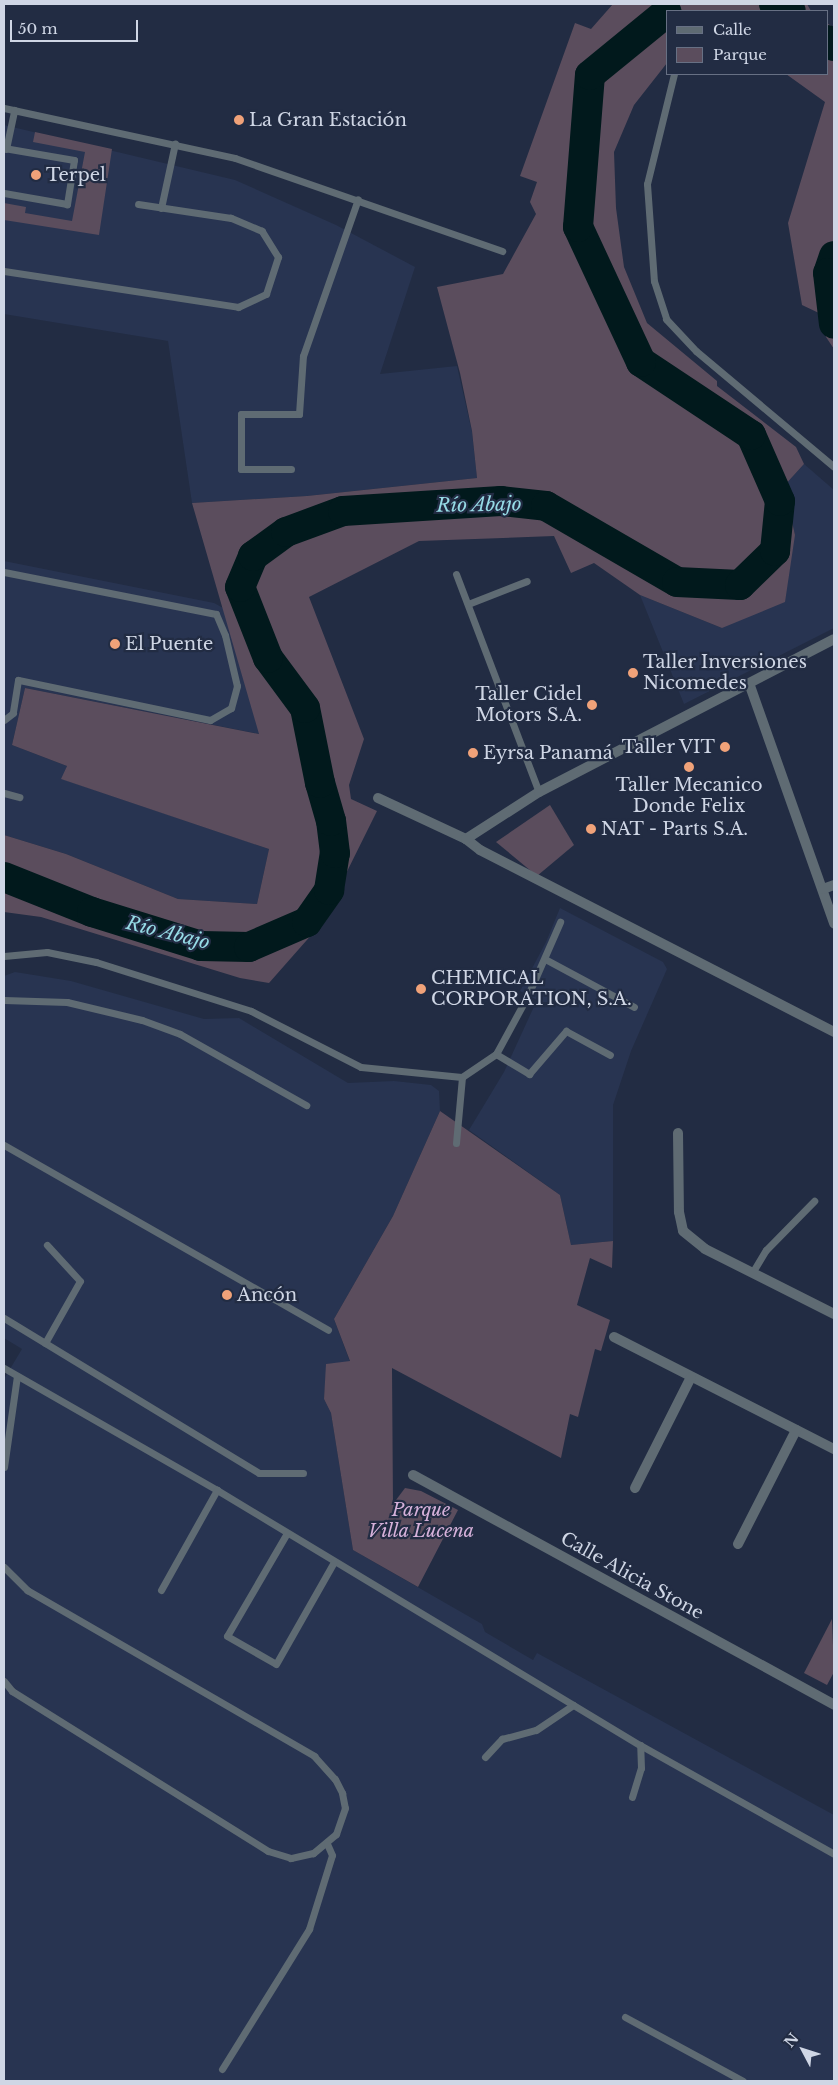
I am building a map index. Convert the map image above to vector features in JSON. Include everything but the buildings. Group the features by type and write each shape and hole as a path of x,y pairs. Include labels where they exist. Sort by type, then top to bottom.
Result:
{"street":[{"path":"466,840 539,792 834,639"},
{"path":"749,684 834,923"},
{"path":"378,798 466,840 480,850 834,1032"},
{"path":"823,889 834,885"},
{"path":"678,1133 678,1212 683,1231 705,1249 834,1314"},
{"path":"614,1337 834,1449"},
{"path":"635,1488 691,1377"},
{"path":"738,1544 796,1430"},
{"name":"Calle Alicia Stone","path":"414,1475 834,1705"}],"lane":[{"path":"674,75 647,184 654,281 666,318 696,351 834,467"},
{"path":"4,108 175,143 235,158 358,199 502,251"},
{"path":"4,194 67,204 74,160 5,149 14,110"},
{"path":"161,208 175,143"},
{"path":"291,469 241,469 241,414 300,414 304,356 358,199"},
{"path":"4,271 238,307 266,294 278,257 262,231 231,218 138,204"},
{"path":"4,572 216,614 225,635 237,686 231,708 210,720 18,680 13,713 4,720"},
{"path":"456,574 539,792"},
{"path":"468,604 527,580"},
{"path":"4,793 19,797"},
{"path":"4,956 47,952 96,962 252,1012 360,1067 462,1078 496,1054 545,958 560,922"},
{"path":"545,958 634,1007"},
{"path":"4,1000 67,1002 142,1020 180,1034 306,1106"},
{"path":"496,1054 530,1074 566,1031 610,1055"},
{"path":"456,1143 462,1078"},
{"path":"4,1145 328,1330"},
{"path":"752,1273 766,1250 814,1201"},
{"path":"44,1343 80,1281 47,1245"},
{"path":"4,1318 259,1473 303,1473"},
{"path":"4,1368 217,1490 640,1745 834,1854"},
{"path":"4,1467 17,1376"},
{"path":"161,1590 217,1490"},
{"path":"287,1533 227,1636 276,1664 334,1562"},
{"path":"4,1567 28,1590 314,1756 335,1779 345,1808 336,1834 327,1844 313,1853 291,1858 268,1851 12,1691 4,1681"},
{"path":"485,1757 502,1739 536,1730 573,1705"},
{"path":"632,1797 641,1768 640,1745"},
{"path":"222,2069 309,1929 332,1856 327,1844"},
{"path":"624,2017 743,2081"}],"shaded area":[{"path":"4,125 235,180 336,225 415,267 380,374 457,366 472,432 477,478 307,496 192,503 168,341 4,314"},
{"path":"804,464 834,490 834,628 684,704 640,595 722,628 795,535 784,486"},
{"path":"4,561 214,603 225,609 260,734 25,688 12,745 67,766 62,779 269,849 257,904 178,899 66,854 4,835"},
{"path":"560,908 663,962 667,969 631,1051 613,1105 613,1241 571,1245 560,1195 469,1130 504,1072 537,1000 520,991 546,942"},
{"path":"15,972 71,981 204,1019 239,1018 348,1083 394,1081 431,1085 439,1091 440,1111 393,1216 334,1319 350,1362 327,1364 324,1399 331,1413 353,1550 482,1624 485,1632 533,1660 537,1653 834,1815 834,2081 4,2081 4,1379 22,1349 4,1338 4,976"}],"green space":[{"path":"613,4 807,4 810,10 666,10 666,64 634,105 614,152 616,208 624,267 647,323 717,381 717,386 796,447 804,464 784,486 795,535 785,602 722,628 640,595 594,563 571,573 554,536 419,541 309,597 364,739 349,785 351,799 377,811 321,924 269,983 240,978 41,917 4,912 4,835 66,854 178,899 257,904 269,849 61,779 67,766 12,745 25,688 259,734 192,503 307,496 477,478 472,431 460,373 437,287 503,274 536,214 530,202 537,182 520,176 575,23 591,29"},
{"path":"828,24 834,28 834,349 826,337 821,314 802,305 788,223 825,102 787,75 828,75"},
{"path":"35,132 112,149 99,235 4,220 4,203 26,207 25,213 72,221 85,152 33,142"},
{"path":"550,805 574,845 537,876 496,842"},
{"name":"Parque Villa Lucena","path":"440,1111 560,1195 571,1245 613,1241 612,1268 590,1258 577,1305 610,1320 601,1351 595,1349 578,1417 570,1414 561,1458 392,1368 393,1504 405,1488 421,1491 458,1510 418,1587 353,1550 331,1413 324,1399 326,1364 350,1361 334,1319 393,1216"},
{"path":"832,1619 834,1672 827,1685 804,1673"}],"waterway":[{"name":"Río Abajo","path":"774,4 789,10"},
{"name":"Río Abajo","path":"4,877 92,912 201,946 249,947 307,922 329,890 335,853 331,821 320,783 305,708 268,658 240,587 253,556 286,532 343,511 501,501 546,506 677,582 740,585 775,551 780,501 751,435 641,362 578,227 590,75 666,13"},
{"name":"Río Abajo","path":"828,41 834,46"},
{"name":"Río Abajo","path":"834,256 828,273 834,324"}],"place":[{"name":"La Gran Estación","path":"239,120"},
{"name":"Terpel","path":"36,175"},
{"name":"El Puente","path":"115,644"},
{"name":"Taller Inversiones Nicomedes","path":"633,673"},
{"name":"Taller Cidel Motors S.A.","path":"592,705"},
{"name":"Taller VIT","path":"725,747"},
{"name":"Eyrsa Panamá","path":"473,753"},
{"name":"Taller Mecanico Donde Felix","path":"689,767"},
{"name":"NAT - Parts S.A.","path":"591,829"},
{"name":"CHEMICAL CORPORATION, S.A.","path":"421,989"},
{"name":"Ancón","path":"227,1295"}]}
